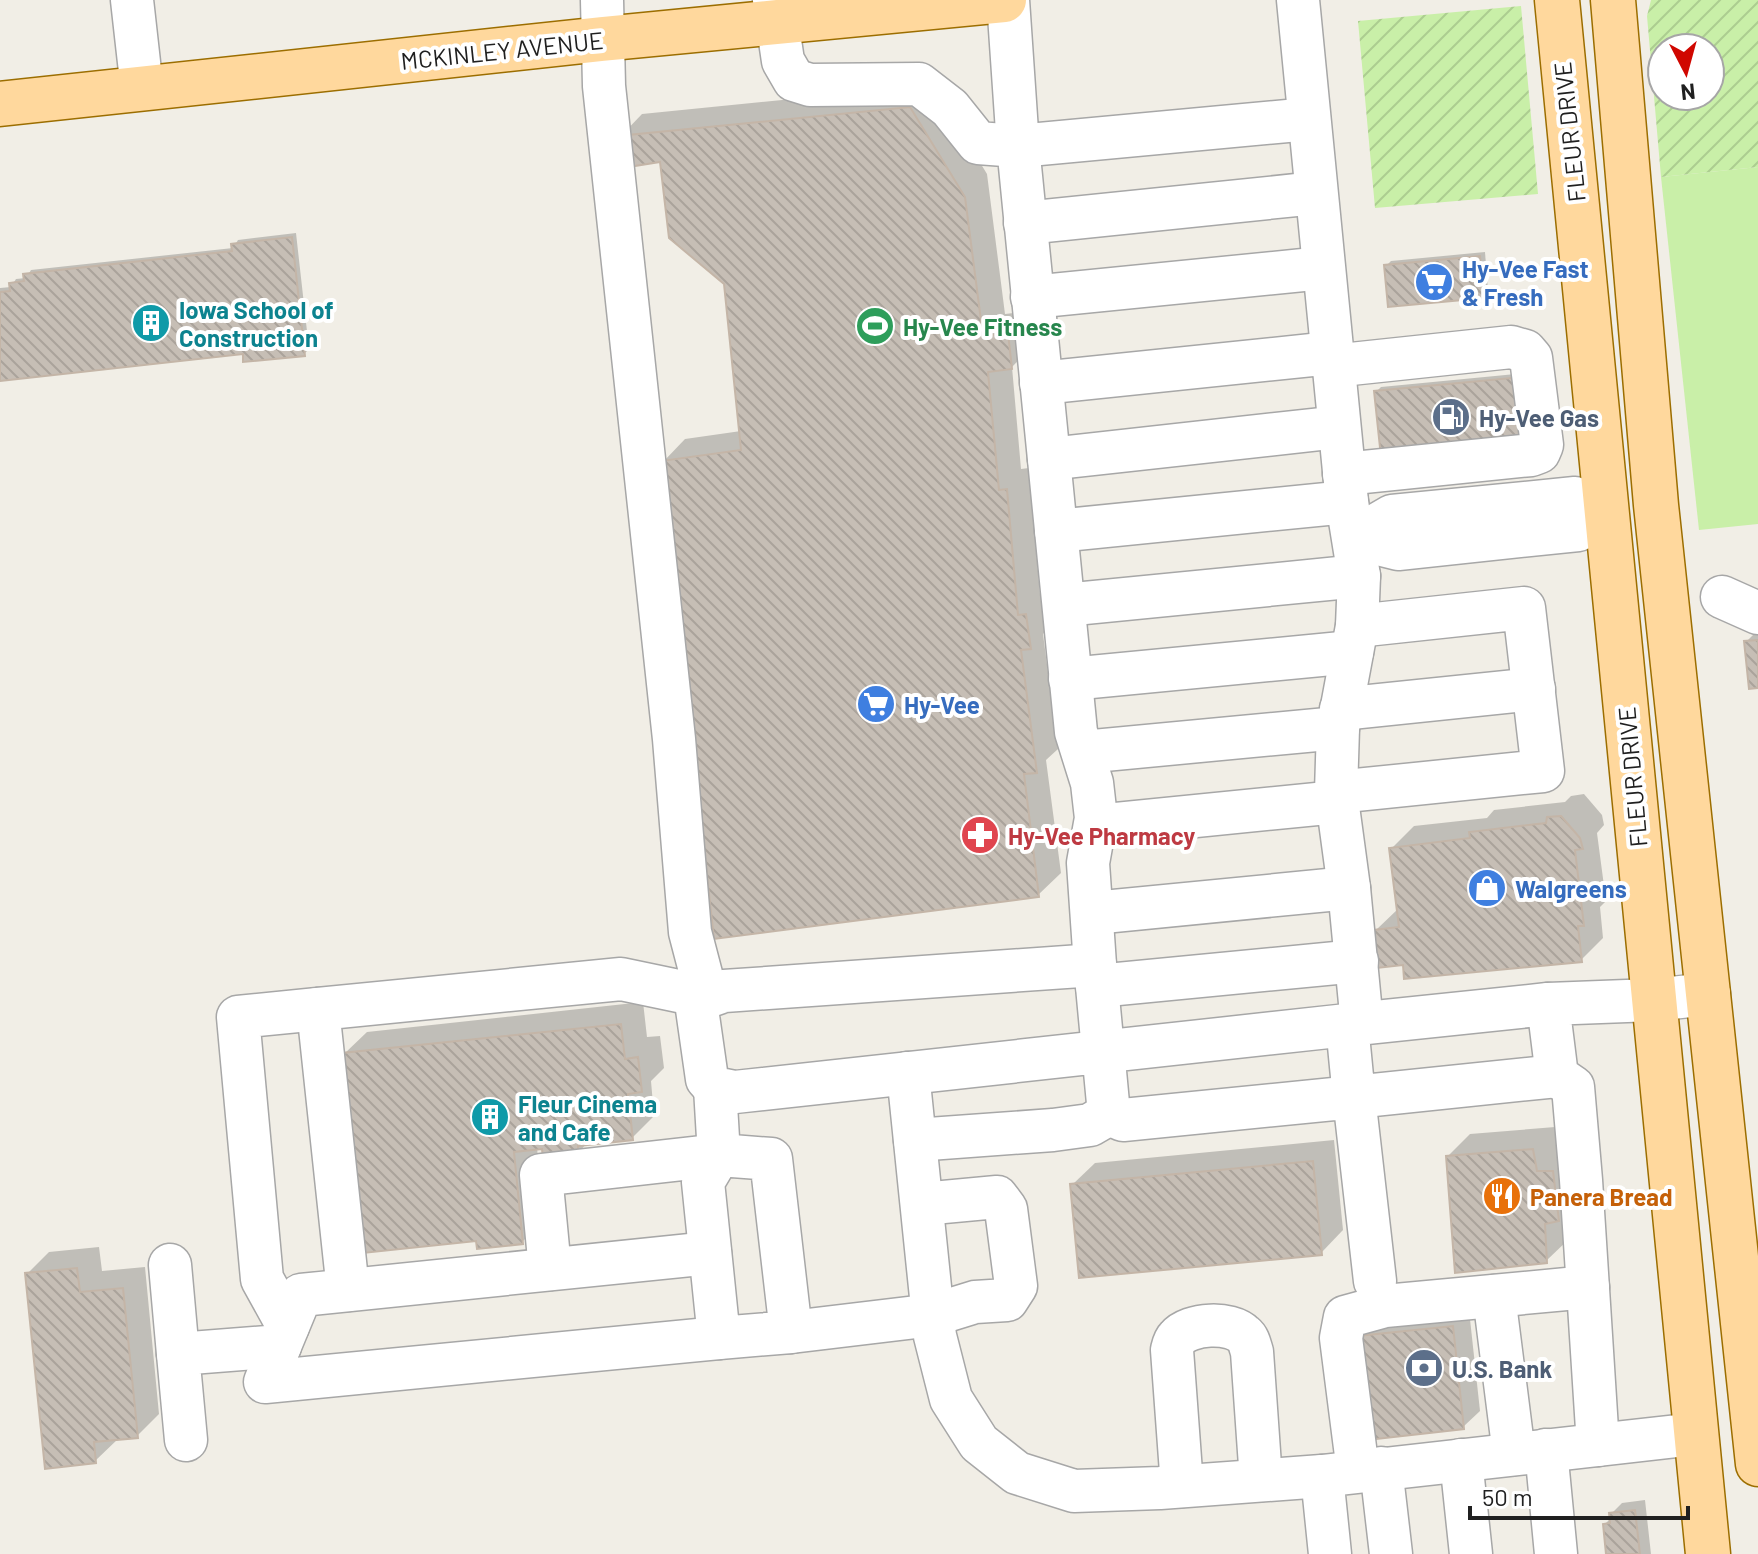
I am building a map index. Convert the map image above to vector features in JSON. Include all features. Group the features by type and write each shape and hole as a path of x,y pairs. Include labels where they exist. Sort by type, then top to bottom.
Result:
{"main road":[{"name":"MCKINLEY AVENUE","path":"0,104 142,89 602,20 1006,0"},
{"name":"FLEUR DRIVE","path":"1557,0 1598,512 1653,1000 1708,1554"},
{"path":"1613,0 1656,505 1709,994 1751,1335 1758,1464"}],"street":[{"path":"132,0 142,89"},
{"path":"1006,0 1070,679 1076,732 1092,783 1096,826 1088,863 1109,1114"},
{"path":"1298,0 1332,360 1351,523 1354,639 1340,718 1337,797 1357,961 1354,1097 1375,1281"},
{"path":"776,11 783,61 794,80 810,85 919,84 950,108 978,143 1018,146 1309,119"},
{"path":"602,20 617,214 674,739 690,932 707,997"},
{"path":"1025,223 1316,193"},
{"path":"1032,297 1323,268"},
{"path":"1041,383 1511,347 1525,351 1531,358 1542,445 1539,452 1351,523 1064,605"},
{"path":"1049,459 1339,427"},
{"path":"1056,531 1351,523 1392,516 1575,498 1598,512 1656,505"},
{"path":"1070,679 1354,639 1524,608 1543,771 1096,826"},
{"path":"1083,752 1534,689"},
{"path":"1093,913 1349,888"},
{"path":"1357,961 1096,976 724,991 707,997 697,1009 707,1079 715,1088 735,1092 1548,1004 1653,1000 1709,994"},
{"path":"284,1336 262,1279 238,1017 621,979 707,997"},
{"path":"1548,1004 1557,1076"},
{"path":"318,1009 348,1290"},
{"path":"908,1073 935,1336 951,1399 979,1443 1017,1473 1074,1491 1182,1486 1353,1472 1695,1434"},
{"path":"1109,1114 1123,1120 1557,1076 1573,1087 1598,1445"},
{"path":"715,1088 719,1155 703,1182 719,1338"},
{"path":"915,1140 1053,1130 1090,1125 1109,1114"},
{"path":"550,1269 541,1175 719,1155 771,1159 791,1332"},
{"path":"710,1253 301,1295 265,1382 791,1332 933,1315 975,1302 1007,1300 1016,1286 1006,1209 997,1197 922,1204"},
{"path":"170,1265 186,1440"},
{"path":"1391,1554 1353,1472 1341,1338 1345,1317 1385,1306 1588,1287"},
{"path":"1494,1296 1556,1554"},
{"path":"1182,1486 1172,1350 1177,1338 1190,1329 1217,1326 1235,1328 1247,1336 1252,1352 1261,1480"},
{"path":"178,1354 284,1336"},
{"path":"1461,1460 1471,1554"},
{"path":"1330,1554 1353,1472"}],"green space":[{"path":"1651,0 1758,0 1758,167 1661,177 1655,112 1726,112 1726,32 1648,32 1647,16"},
{"path":"1521,6 1538,194 1375,208 1358,21"},
{"path":"1758,167 1758,524 1699,530 1661,177"}],"building":[{"path":"910,107 965,197 983,336 1008,333 1012,369 988,372 999,490 1007,489 1018,615 1026,614 1031,649 1021,650 1037,773 1024,774 1039,897 714,939 661,461 741,450 724,284 669,238 660,162 622,168 618,136"},
{"name":"Iowa School of Construction","path":"292,237 305,356 243,362 243,354 0,381 0,292 10,291 9,283 24,281 23,274 232,251 231,244"},
{"name":"Hy-Vee Fast & Fresh","path":"1480,256 1484,298 1388,307 1384,265"},
{"name":"Hy-Vee Gas","path":"1522,377 1529,443 1381,457 1374,391"},
{"path":"1758,640 1758,688 1749,689 1744,641"},
{"name":"Walgreens","path":"1561,816 1580,838 1583,849 1575,850 1584,926 1578,926 1582,962 1404,979 1403,965 1377,968 1374,930 1399,927 1389,848 1470,838 1469,832 1546,823 1547,817"},
{"name":"Fleur Cinema and Cafe","path":"621,1024 625,1059 638,1057 642,1092 628,1094 633,1140 578,1146 578,1155 543,1159 542,1149 514,1152 523,1244 477,1249 476,1241 363,1253 342,1053"},
{"name":"Panera Bread","path":"1533,1149 1537,1171 1553,1171 1559,1221 1545,1224 1547,1263 1455,1273 1446,1156"},
{"path":"1313,1161 1322,1255 1079,1278 1070,1184"},
{"path":"77,1268 80,1292 123,1288 138,1438 94,1442 96,1463 45,1469 25,1273"},
{"path":"1453,1326 1464,1429 1359,1441 1348,1337"},
{"path":"1635,1510 1640,1554 1606,1554 1603,1524 1610,1523 1609,1513"}],"place":[{"name":"Hy-Vee Fast & Fresh","path":"1434,282"},
{"name":"Iowa School of Construction","path":"151,323"},
{"name":"Hy-Vee Fitness","path":"875,326"},
{"name":"Hy-Vee Gas","path":"1451,417"},
{"name":"Hy-Vee","path":"876,704"},
{"name":"Hy-Vee Pharmacy","path":"980,835"},
{"name":"Walgreens","path":"1487,888"},
{"name":"Fleur Cinema and Cafe","path":"490,1117"},
{"name":"Panera Bread","path":"1502,1196"},
{"name":"U.S. Bank","path":"1424,1368"}]}
